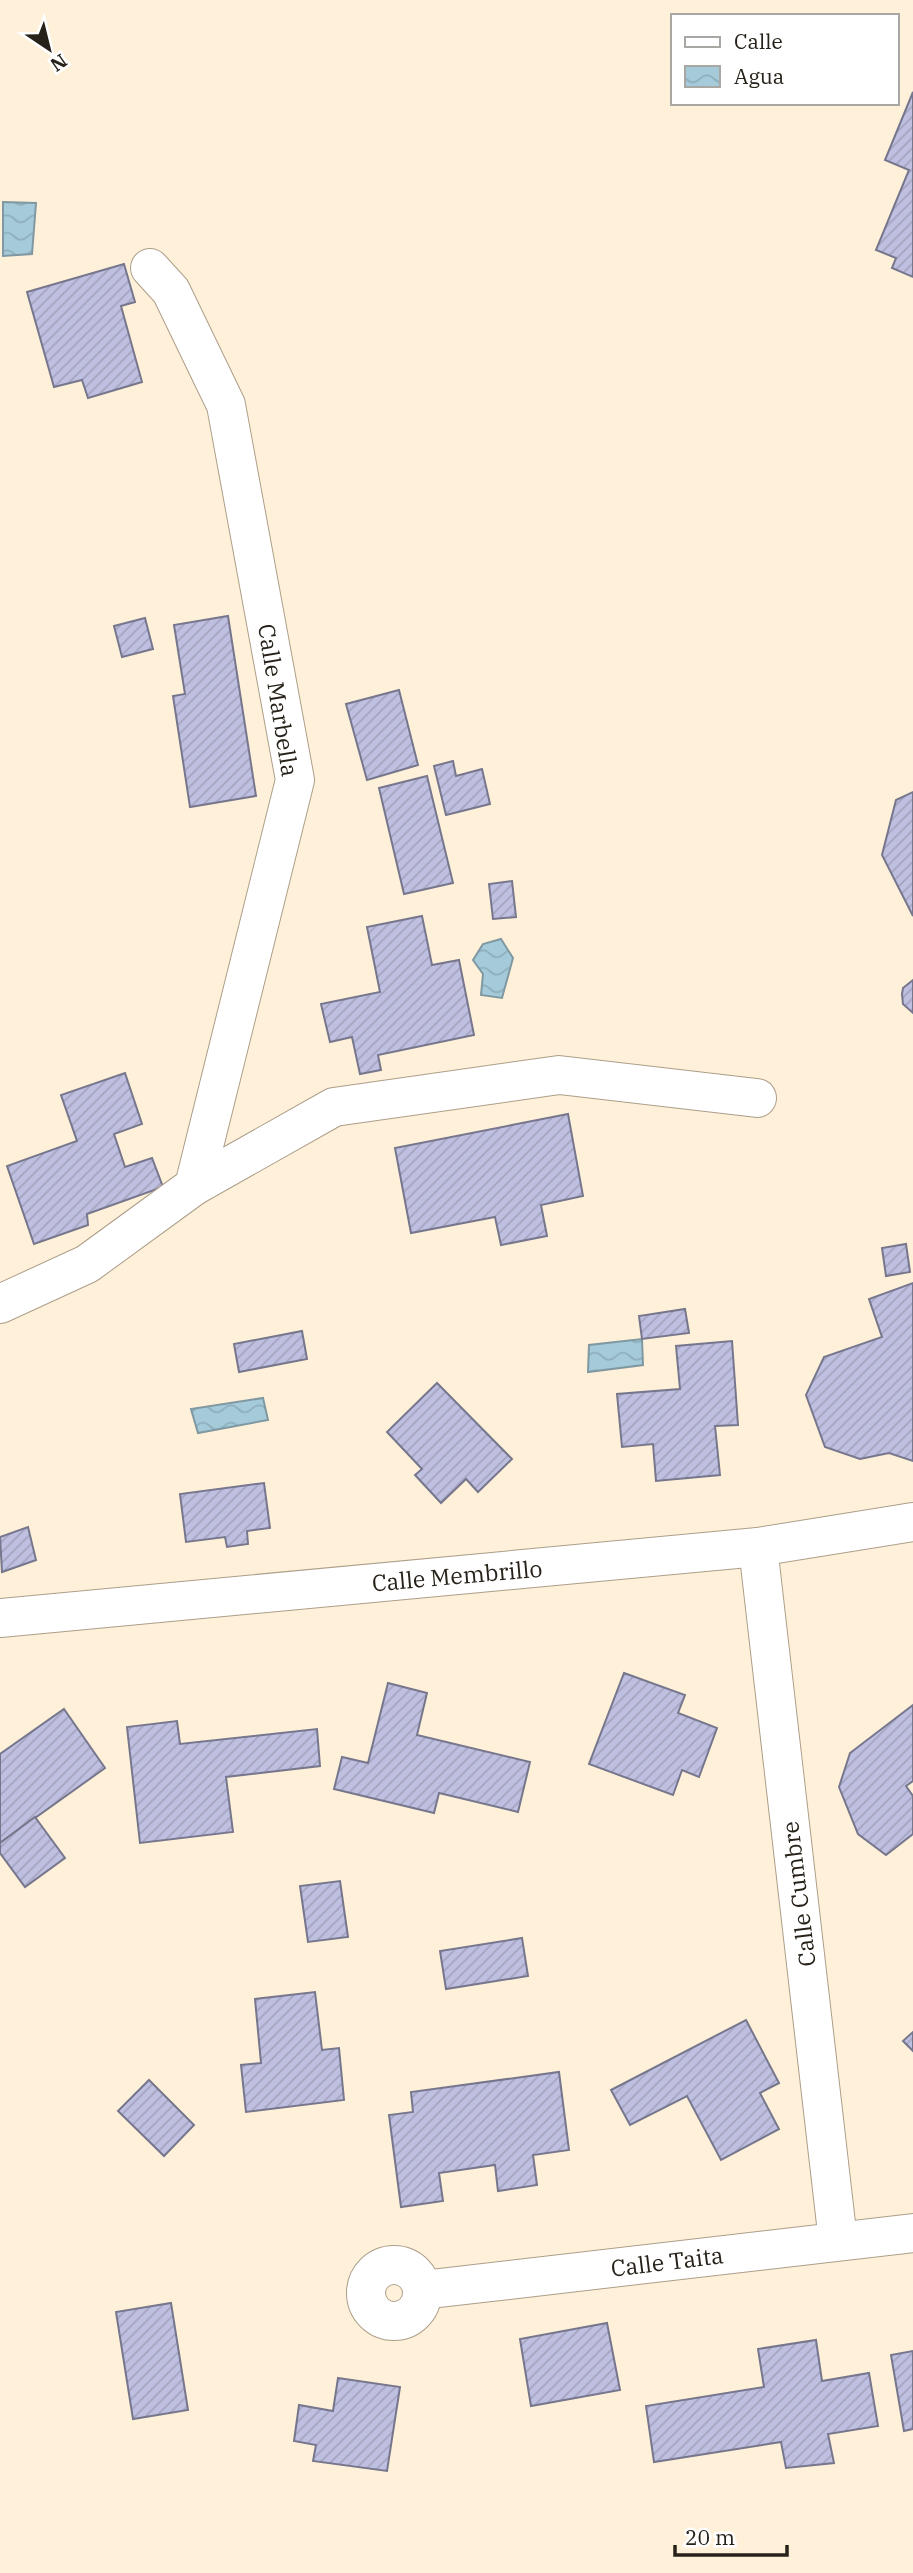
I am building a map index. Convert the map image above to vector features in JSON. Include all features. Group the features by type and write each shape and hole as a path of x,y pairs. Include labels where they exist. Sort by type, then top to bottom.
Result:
{"street":[{"name":"Calle Marbella","path":"150,268 171,291 226,405 295,780 194,1186"},
{"path":"0,1304 87,1264 194,1186 334,1107 559,1074 757,1098"},
{"name":"Calle Membrillo","path":"0,1618 758,1547 913,1522"},
{"name":"Calle Cumbre","path":"758,1547 838,2241"},
{"name":"Calle Taita","path":"422,2290 913,2233"}],"water":[{"path":"3,202 36,203 32,254 3,256"},
{"path":"501,939 513,958 502,998 481,995 483,974 473,960 483,944"},
{"path":"642,1339 643,1365 588,1372 589,1345"},
{"path":"263,1398 268,1420 198,1433 191,1409"}],"building":[{"path":"913,92 913,277 892,268 896,258 876,250 909,170 885,160"},
{"path":"124,264 135,302 121,306 142,382 88,398 82,380 54,387 27,292"},
{"path":"228,616 256,796 190,807 173,696 185,694 174,625"},
{"path":"145,618 153,649 122,657 114,626"},
{"path":"399,690 418,765 367,780 346,704"},
{"path":"453,761 456,776 482,769 490,804 446,815 434,766"},
{"path":"427,776 453,883 404,894 379,788"},
{"path":"913,792 913,916 882,855 896,800"},
{"path":"512,881 516,917 493,919 489,884"},
{"path":"422,916 432,965 459,960 474,1035 378,1055 381,1070 360,1074 352,1037 330,1042 321,1004 380,992 367,927"},
{"path":"913,980 913,1013 903,1004 902,994 903,988"},
{"path":"125,1073 142,1124 114,1134 125,1167 152,1158 163,1187 87,1214 88,1225 34,1244 7,1166 77,1141 61,1095"},
{"path":"568,1114 583,1196 541,1205 547,1236 501,1245 495,1217 411,1233 395,1148"},
{"path":"906,1244 910,1272 886,1276 882,1248"},
{"path":"913,1283 913,1461 889,1453 860,1459 825,1447 806,1395 824,1357 882,1337 869,1299"},
{"path":"685,1309 689,1333 642,1339 639,1316"},
{"path":"302,1331 307,1359 239,1372 234,1344"},
{"path":"732,1341 738,1425 715,1426 720,1475 656,1481 653,1444 622,1447 617,1394 680,1389 676,1346"},
{"path":"437,1383 512,1459 478,1492 466,1479 441,1503 415,1475 422,1469 387,1432"},
{"path":"264,1483 270,1528 247,1531 248,1544 227,1547 225,1537 186,1542 180,1494"},
{"path":"28,1527 36,1560 2,1572 0,1537"},
{"path":"624,1673 685,1695 678,1713 717,1728 699,1777 682,1770 673,1795 589,1764"},
{"path":"388,1683 427,1693 417,1735 530,1762 518,1812 439,1793 434,1813 334,1789 342,1757 368,1763"},
{"path":"913,1705 913,1781 906,1786 913,1796 913,1834 886,1855 858,1834 839,1787 850,1753"},
{"path":"64,1709 105,1768 0,1843 0,1754"},
{"path":"177,1721 180,1744 317,1729 320,1766 226,1777 233,1832 140,1843 127,1727"},
{"path":"35,1817 65,1858 25,1887 0,1853 0,1843"},
{"path":"340,1881 348,1937 308,1942 300,1886"},
{"path":"522,1938 528,1976 446,1989 440,1951"},
{"path":"315,1992 322,2050 339,2048 344,2100 246,2112 241,2065 261,2063 255,1999"},
{"path":"746,2020 779,2083 760,2093 779,2129 721,2160 687,2096 630,2125 611,2090"},
{"path":"913,2032 913,2051 903,2041"},
{"path":"559,2072 569,2150 533,2155 537,2185 498,2191 495,2165 439,2173 443,2201 401,2207 389,2115 413,2112 411,2092"},
{"path":"149,2080 194,2125 164,2156 118,2111"},
{"path":"171,2303 188,2410 133,2419 116,2312"},
{"path":"607,2323 620,2390 531,2406 520,2339"},
{"path":"816,2340 822,2381 869,2373 878,2426 828,2434 834,2463 786,2468 781,2442 654,2462 646,2406 764,2387 758,2349"},
{"path":"913,2351 913,2429 904,2431 891,2355"},
{"path":"338,2378 400,2387 387,2471 313,2461 316,2445 294,2441 299,2405 333,2411"}]}
